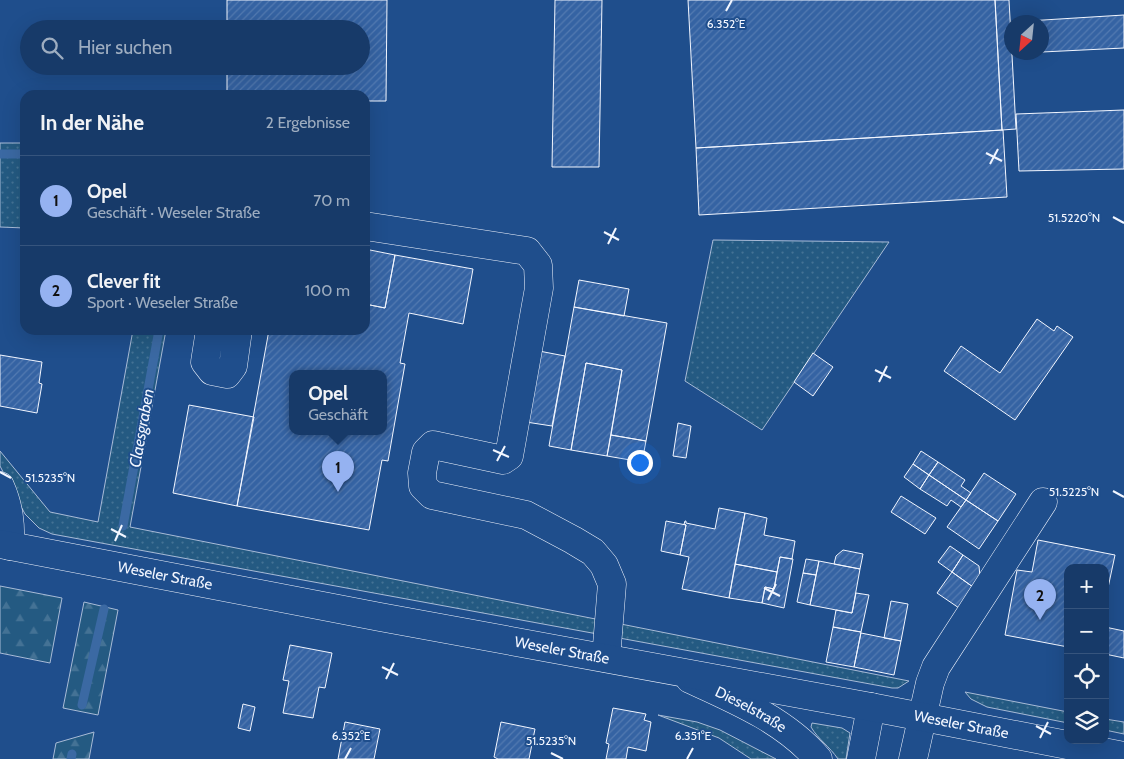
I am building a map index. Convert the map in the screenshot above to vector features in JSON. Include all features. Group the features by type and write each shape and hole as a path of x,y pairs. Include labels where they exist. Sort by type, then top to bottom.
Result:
{"main road":[{"path":"370,227 527,252 538,266 539,288 509,456 504,460 433,445 426,452 422,473 423,486 432,496 526,516 593,552 604,565 612,584 606,658"},
{"path":"209,335 205,362 212,371 227,374 233,366 237,335"},
{"path":"0,486 8,504 11,520 5,545"},
{"path":"913,759 930,683 936,667 1043,502"},
{"name":"Weseler Straße","path":"5,545 1124,756"},
{"name":"Dieselstraße","path":"675,672 734,699 772,721 797,738 818,759"},
{"path":"861,759 871,707"}],"green space":[{"path":"0,143 20,143 20,228 0,227"},
{"path":"713,240 889,242 762,430 685,381"},
{"path":"132,335 165,335 130,527 909,681 898,688 892,688 52,534 39,528 25,514 0,466 0,451 50,512 98,522"},
{"path":"0,586 62,598 50,663 0,653"},
{"path":"84,602 118,610 98,715 63,708"},
{"path":"965,692 1064,711 1064,722 987,707 971,699"},
{"path":"658,715 697,722 720,730 776,759 751,759 719,738"},
{"path":"1109,720 1124,722 1124,734 1109,731"},
{"path":"812,723 842,728 850,733 846,759 838,759 811,727"},
{"path":"94,732 89,759 53,759 56,743"}],"building":[{"path":"227,0 387,0 386,101 370,101 370,90 227,90 227,75 370,75 370,20 227,20"},
{"path":"555,0 602,0 599,167 552,167"},
{"path":"688,0 995,0 1002,130 696,148"},
{"path":"995,0 1009,0 1010,15 1004,15 1004,60 1012,60 1016,129 1002,130"},
{"path":"1124,15 1124,48 1049,52 1049,20"},
{"path":"1124,110 1124,169 1019,171 1016,114"},
{"path":"1003,130 1007,197 699,215 696,148"},
{"path":"370,250 395,255 385,308 370,305"},
{"path":"395,255 473,269 463,324 409,313 400,363 405,364 388,461 382,460 369,530 237,506 268,335 370,335 370,305 385,308"},
{"path":"579,280 629,289 624,316 574,307"},
{"path":"574,307 667,323 646,441 611,435 622,370 586,363 571,450 549,446"},
{"path":"1037,319 1054,331 1057,326 1073,337 1015,420 944,371 961,346 1000,373"},
{"path":"539,351 565,356 552,426 526,422"},
{"path":"813,353 833,367 813,396 794,382"},
{"path":"0,355 42,362 39,383 42,384 37,413 0,406"},
{"path":"586,363 622,370 607,456 571,450"},
{"path":"189,405 254,417 237,506 173,493"},
{"path":"678,423 691,426 686,458 673,456"},
{"path":"611,435 646,441 642,462 607,456"},
{"path":"921,451 938,462 929,475 913,464"},
{"path":"938,462 965,480 961,486 971,493 966,500 929,475"},
{"path":"913,464 929,475 920,489 904,477"},
{"path":"984,473 1016,494 998,521 966,500"},
{"path":"929,475 966,500 961,507 951,500 947,506 920,489"},
{"path":"901,496 936,518 925,534 891,512"},
{"path":"966,500 998,521 979,549 947,527"},
{"path":"719,508 745,513 729,598 682,589 689,557 680,555 686,525 684,524 685,521 686,523 715,529"},
{"path":"745,513 767,518 764,535 795,541 792,559 780,557 777,572 735,564"},
{"path":"666,521 686,525 680,555 661,551"},
{"path":"1038,540 1115,555 1109,583 1109,564 1064,564 1064,646 1005,635 1017,570 1032,572"},
{"path":"950,546 963,555 952,572 938,562"},
{"path":"843,550 863,554 860,569 834,564 836,556"},
{"path":"963,555 979,566 980,577 973,587 952,572"},
{"path":"780,557 793,559 784,608 762,603 765,587 774,589"},
{"path":"806,559 819,561 816,575 803,573"},
{"path":"819,561 860,569 852,613 810,605"},
{"path":"735,564 777,572 774,589 765,587 762,603 729,598"},
{"path":"952,572 973,587 959,608 937,593"},
{"path":"803,573 816,575 810,605 797,602"},
{"path":"856,593 869,595 861,632 833,627 836,610 852,613"},
{"path":"891,601 908,604 901,641 884,638"},
{"path":"833,627 861,632 854,667 826,662"},
{"path":"1109,628 1124,631 1124,658 1109,655"},
{"path":"861,633 901,641 894,675 854,667"},
{"path":"290,645 332,653 325,688 319,687 313,718 283,713 289,681 283,680"},
{"path":"243,704 255,707 250,731 238,728"},
{"path":"613,708 646,714 644,720 651,722 646,751 628,747 626,759 606,759 609,744 606,743"},
{"path":"345,722 380,729 374,759 338,759"},
{"path":"501,722 535,729 529,759 498,759 494,757"}],"waterway":[{"name":"Claesgraben","path":"0,154 20,154"},
{"name":"Claesgraben","path":"123,526 158,335"},
{"name":"Claesgraben","path":"82,705 104,609"},
{"name":"Claesgraben","path":"71,759 72,754"}],"place":[{"name":"Opel","path":"338,492"},
{"name":"Clever fit","path":"1040,620"}]}
